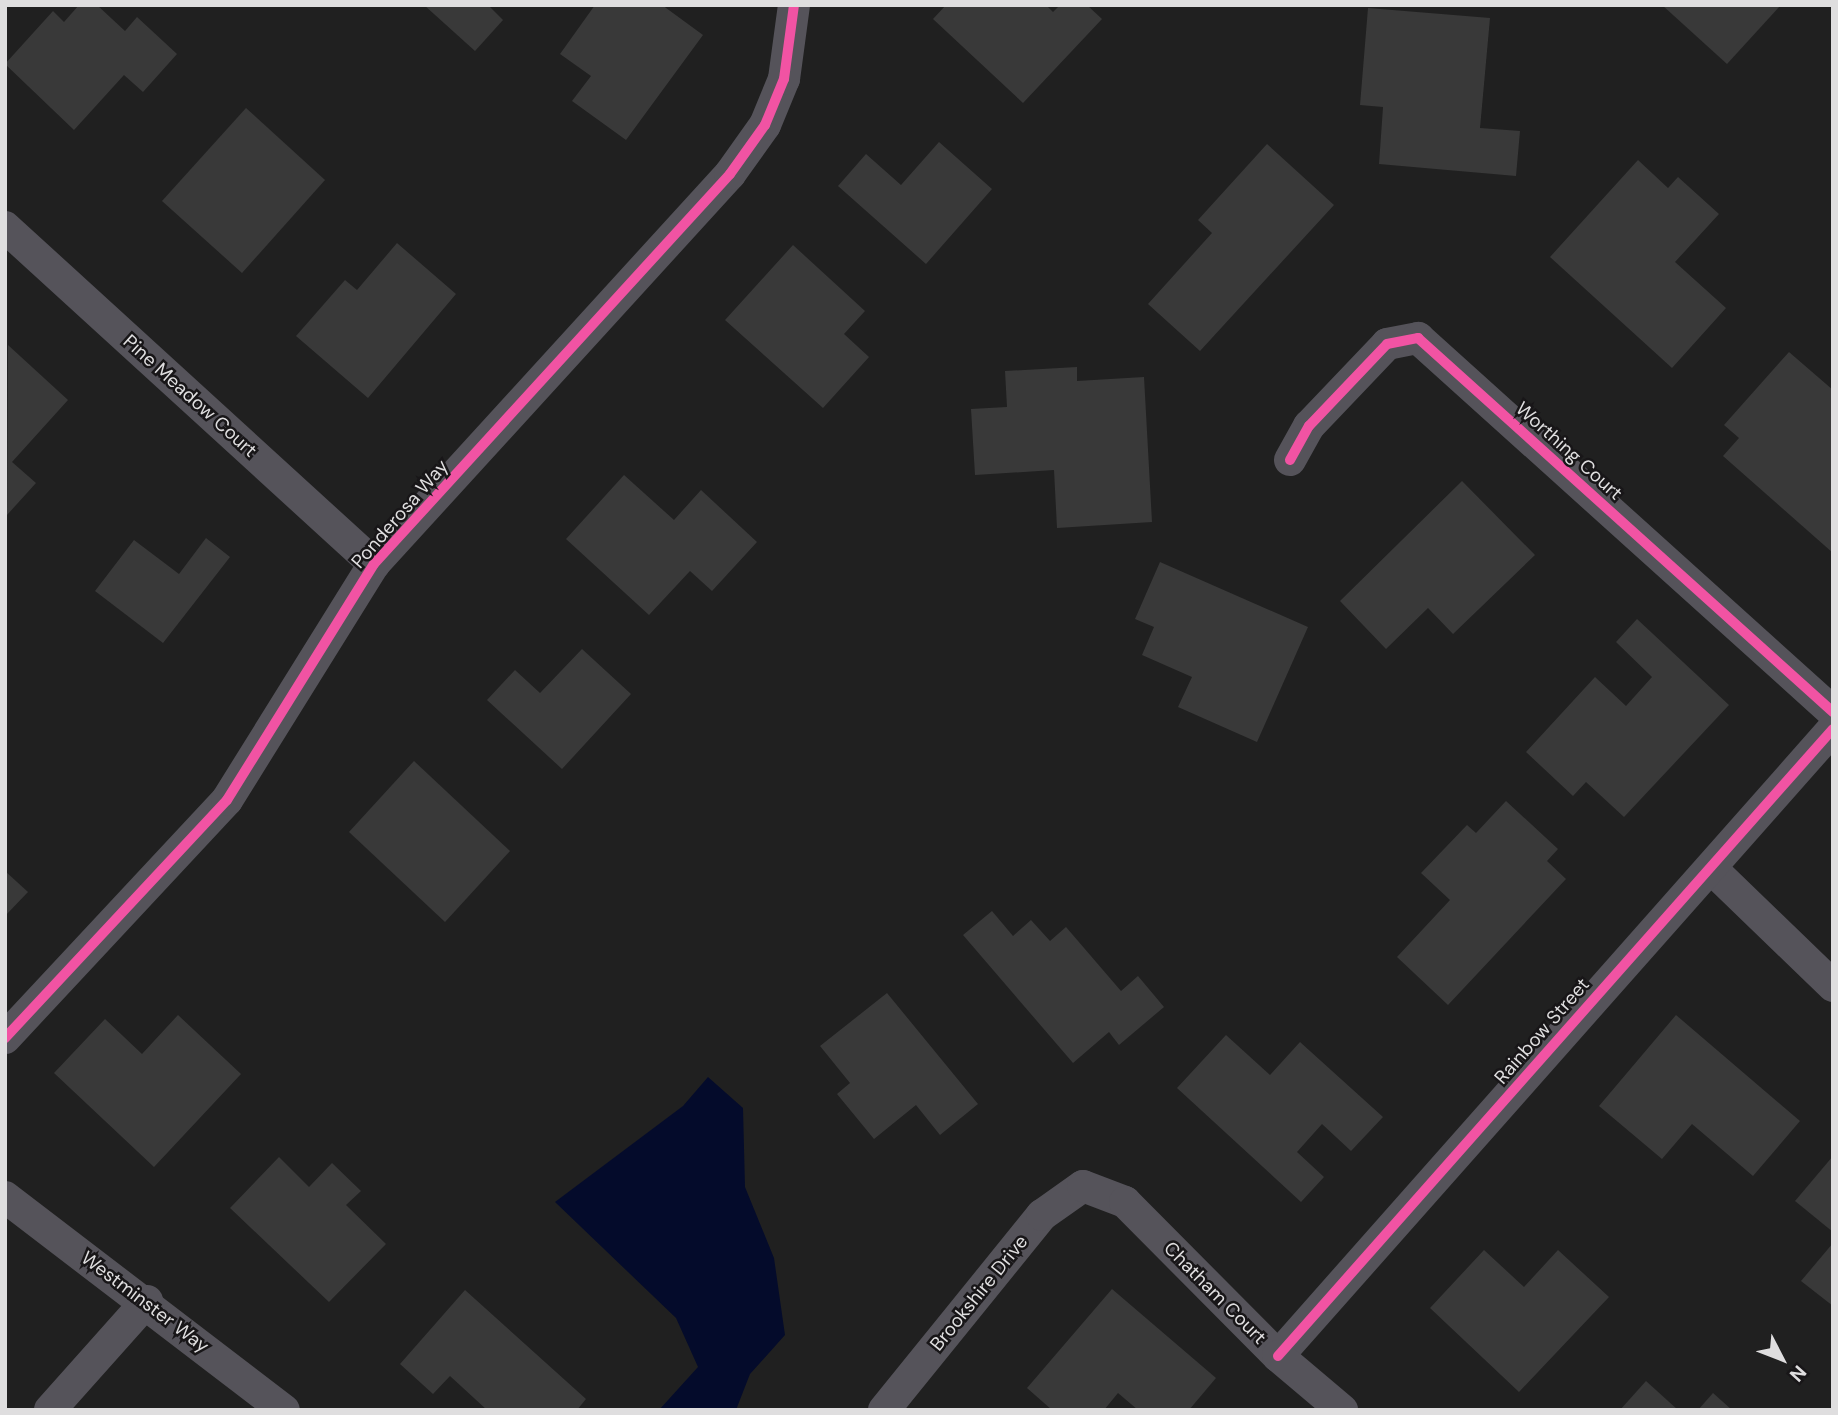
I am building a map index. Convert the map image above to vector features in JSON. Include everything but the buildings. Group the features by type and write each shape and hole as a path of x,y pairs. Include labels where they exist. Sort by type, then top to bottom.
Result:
{"street":[{"name":"Ponderosa Way","path":"5,1038 227,800 374,564 730,174 765,125 783,79 794,5"},
{"name":"Pine Meadow Court","path":"5,227 374,564"},
{"name":"Worthing Court","path":"1290,460 1310,426 1387,344 1418,338 1833,712"},
{"name":"Rainbow Street","path":"1278,1356 1713,870 1833,729"},
{"path":"1713,870 1833,986"},
{"name":"Chatham Court","path":"1083,1186 1125,1202 1278,1356 1342,1410"},
{"name":"Brookshire Drive","path":"884,1410 1042,1215 1083,1186"},
{"name":"Westminster Way","path":"5,1197 147,1301 284,1410"},
{"path":"50,1410 147,1301"}],"water":[{"path":"708,1077 743,1108 745,1187 774,1258 785,1335 750,1374 736,1410 659,1410 698,1367 676,1318 555,1202 683,1106"}],"cycle path":[{"path":"5,1038 227,800 374,564 730,174 765,125 784,79 794,5"},
{"path":"1290,460 1309,426 1387,344 1418,338 1833,712"},
{"path":"1278,1356 1833,729"}]}
